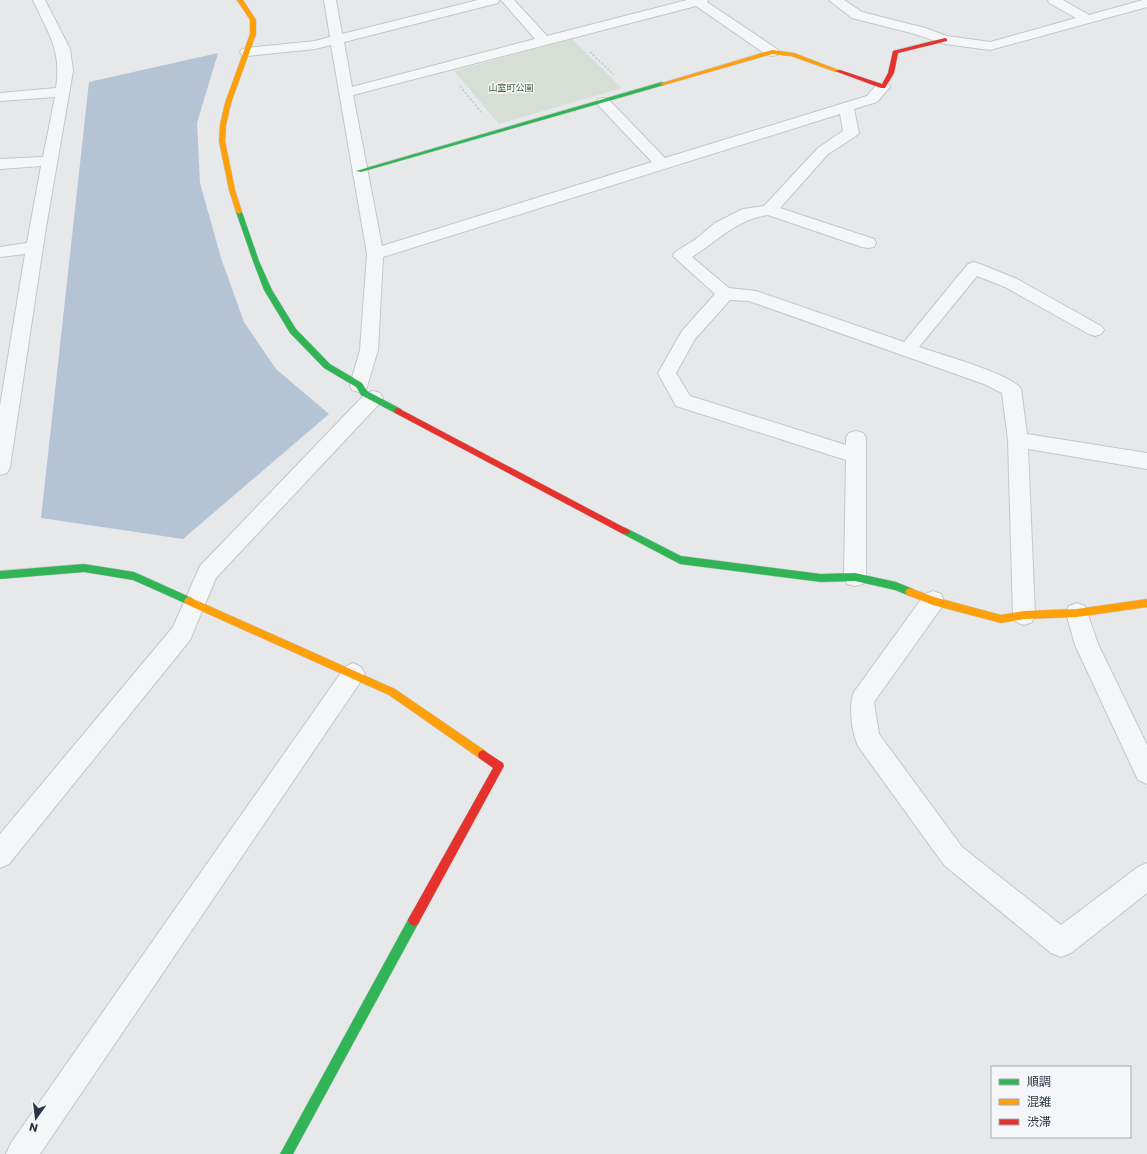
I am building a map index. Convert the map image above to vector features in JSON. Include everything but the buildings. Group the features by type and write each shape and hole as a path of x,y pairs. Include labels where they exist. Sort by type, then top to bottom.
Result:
{"street":[{"path":"0,467 35,247 66,71 63,49 39,0"},
{"path":"240,0 253,20 253,34 247,52 241,63 228,103 223,125 222,141 232,190 268,290 293,331 327,366 366,392 680,560 822,578 855,577 896,586 933,601 1001,619 1077,613 1147,603"},
{"path":"0,855 182,633 208,572 366,392 375,254 345,93 330,0"},
{"path":"247,52 315,45 493,0"},
{"path":"507,0 544,41"},
{"path":"345,93 699,0 772,52"},
{"path":"1054,0 1087,19"},
{"path":"843,1 857,15 920,31 945,40 990,46 1147,3"},
{"path":"375,254 872,99 883,87 892,73 895,52 945,40"},
{"path":"359,171 633,94 772,52 792,54 883,87"},
{"path":"0,97 63,92"},
{"path":"603,102 662,164"},
{"path":"769,210 823,151 851,133 846,107"},
{"path":"0,164 51,161"},
{"path":"868,243 769,210 749,213 721,227 702,243 681,256 725,294 750,296 991,379 1011,389 1018,440 1024,616"},
{"path":"0,252 35,247"},
{"path":"907,350 974,268 1012,283 1095,330"},
{"path":"725,294 688,335 667,373 683,400 856,447 855,577"},
{"path":"1018,440 1147,462"},
{"path":"0,575 84,568 134,576 392,692 499,766 286,1154"},
{"path":"933,601 862,700 868,738 954,856 1061,944 1147,876"},
{"path":"1077,613 1087,645 1147,772"},
{"path":"22,1154 353,674"}],"path":[{"path":"571,34 633,94"},
{"path":"444,67 498,132"}],"green space":[{"name":"山室町公園","path":"572,39 622,88 499,124 454,71"}],"water":[{"path":"218,53 197,123 200,183 221,258 244,322 276,369 329,414 183,539 41,518 89,82"}],"traffic: fast":[{"path":"359,171 662,84"},
{"path":"239,212 268,290 293,331 327,366 359,385 364,393 398,411"},
{"path":"626,532 680,560 821,578 855,577 896,586 910,592"},
{"path":"0,575 84,568 134,576 189,601"},
{"path":"286,1154 414,920"}],"traffic: slow":[{"path":"239,212 232,190 222,141 223,125 228,103 253,34 253,20 240,0"},
{"path":"662,84 772,52 792,54 838,71"},
{"path":"910,592 933,601 1001,619 1024,615 1077,613 1147,603"},
{"path":"189,601 392,692 483,755"}],"traffic: jam":[{"path":"838,71 883,87 891,73 895,52 945,40"},
{"path":"398,411 626,532"},
{"path":"414,920 499,766 483,755"}]}
